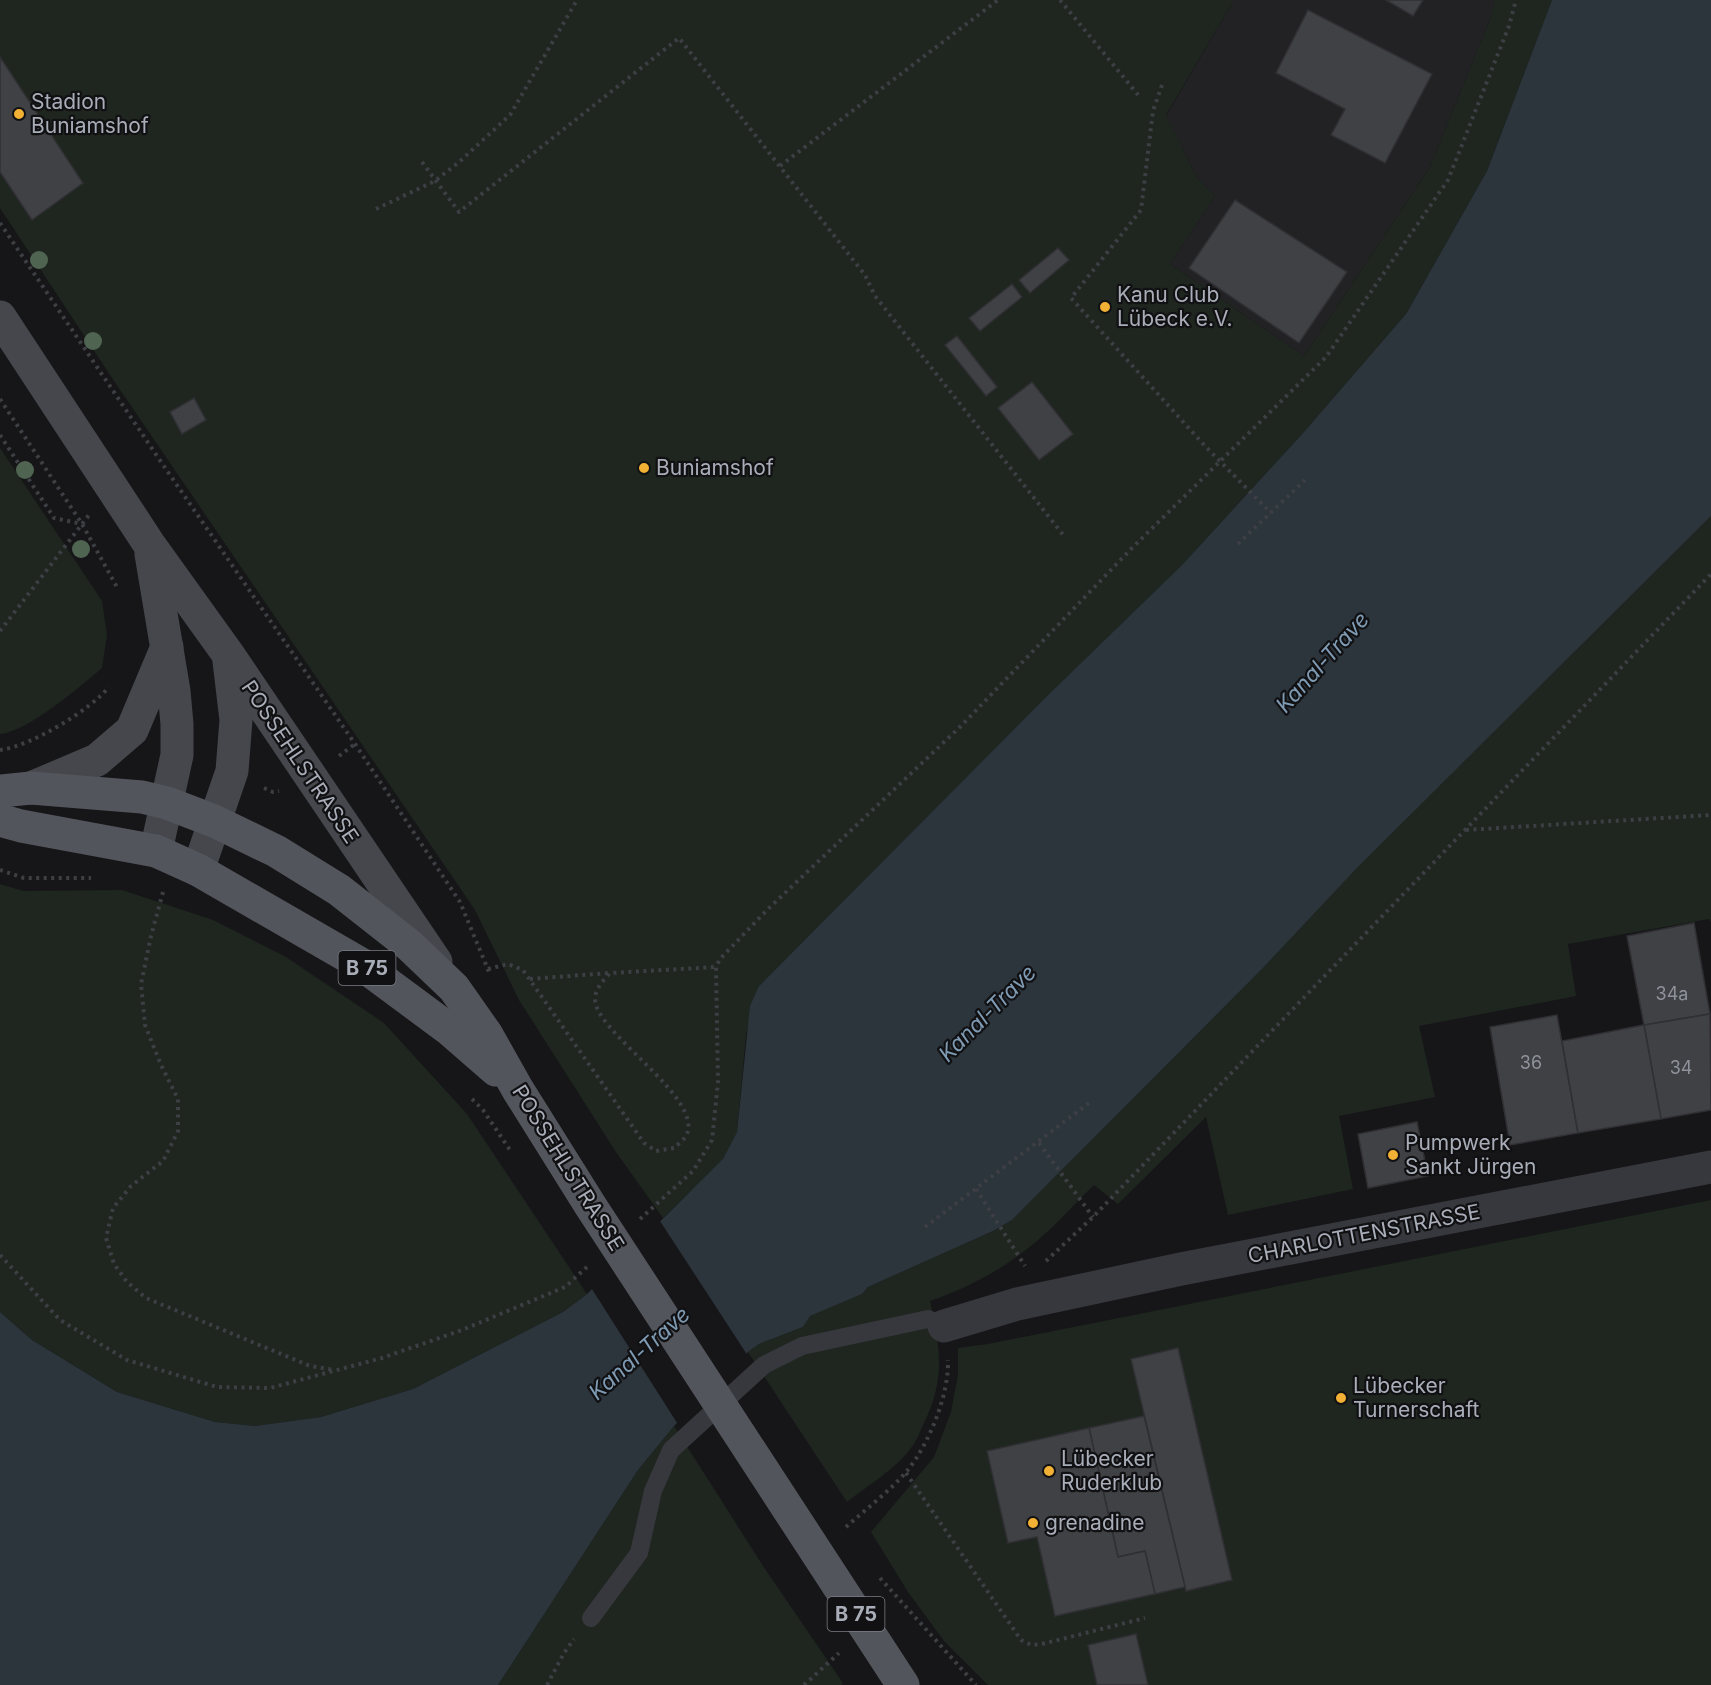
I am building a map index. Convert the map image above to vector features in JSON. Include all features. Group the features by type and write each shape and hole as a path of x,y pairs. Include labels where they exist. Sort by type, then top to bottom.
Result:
{"main road":[{"name":"POSSEHLSTRASSE","path":"0,317 149,544 228,654 487,1035 518,1090 590,1205 903,1685"},
{"path":"149,544 174,691 177,744 177,755 156,851"},
{"path":"15,790 97,760 132,730 167,648"},
{"name":"POSSEHLSTRASSE","path":"198,870 232,771 236,720 228,654"},
{"name":"B 75","path":"15,790 142,798 167,803 214,821 276,852 339,890 409,945 454,988"},
{"name":"B 75","path":"0,820 156,851 198,870 361,964 450,1030 518,1090"}],"street":[{"name":"CHARLOTTENSTRASSE","path":"944,1326 1017,1304 1181,1269 1711,1167"}],"lane":[{"path":"591,1618 639,1553 653,1491 671,1450 765,1365 802,1346 928,1319 944,1326"}],"path":[{"path":"376,209 435,181 510,115 577,0"},
{"path":"780,166 998,0"},
{"path":"1060,0 1139,96"},
{"path":"530,979 716,967 720,959 767,910 961,726 1131,549 1326,357 1448,180 1509,26 1516,0"},
{"path":"422,162 459,212 679,38 865,275 875,296 1064,536"},
{"path":"1162,85 1153,111 1141,210 1071,298 1205,446 1271,513"},
{"path":"0,223 460,902 488,969 508,964 523,970 644,1143 656,1151 674,1148 687,1134 687,1117 679,1100 605,1020 596,1005 597,988 610,973"},
{"path":"0,399 82,524 118,588 120,598"},
{"path":"0,435 54,518 82,524"},
{"path":"1238,544 1305,480"},
{"path":"0,631 82,524"},
{"path":"1038,1268 1093,1217 1711,574"},
{"path":"0,750 13,748 44,734 100,698 114,680"},
{"path":"1465,830 1711,816"},
{"path":"0,870 24,878 93,878"},
{"path":"0,1255 60,1320 127,1360 217,1387 270,1388 338,1371 310,1366 146,1298 127,1282 114,1264 106,1238 113,1208 131,1186 163,1161 178,1131 178,1099 145,1025 141,984 151,936 165,888"},
{"path":"925,1227 1089,1103"},
{"path":"1039,1143 1093,1217"},
{"path":"976,1189 1030,1275"},
{"path":"852,1536 846,1527 906,1473 920,1454 939,1410 948,1380 949,1362 944,1326"},
{"path":"906,1473 1021,1640 1031,1645 1042,1644 1145,1618"},
{"path":"876,1573 976,1685"},
{"path":"548,1685 564,1653"},
{"path":"804,1685 839,1653"}],"shaded area":[{"name":"Buniamshof","path":"0,0 1234,0 1166,115 1196,176 1215,196 1170,264 1304,356 1430,167 1490,19 1495,0 1552,0 1487,171 1406,314 1303,433 1182,565 1048,695 759,986 746,1035 737,1132 723,1160 663,1218 616,1152 519,1000 475,910 110,375 0,208"},
{"path":"1234,0 1495,0 1490,19 1430,167 1304,356 1170,264 1215,196 1196,176 1166,116"},
{"path":"0,448 102,601 107,635 102,668 39,717 0,734"},
{"path":"1711,516 1711,922 1709,919 1568,944 1576,996 1419,1026 1435,1097 1339,1116 1353,1189 1228,1215 1206,1117 1118,1204 1094,1185 1036,1242 1005,1265 956,1291 930,1301 939,1363 936,1392 931,1407 917,1439 905,1456 847,1502 748,1352 759,1344 803,1327 809,1316 862,1294 868,1287 993,1231 1012,1220 1263,968 1357,868"},
{"path":"0,884 23,891 122,890 213,920 286,957 384,1023 467,1114 587,1294 563,1312 413,1389 321,1417 255,1426 215,1422 117,1392 32,1340 0,1312"},
{"name":"Lübecker Turnerschaft","path":"1711,1200 1711,1685 988,1685 944,1641 908,1592 871,1532 934,1457 951,1412 958,1375 958,1348 988,1344"},
{"path":"674,1426 763,1566 843,1683 841,1685 498,1685 638,1470"}],"water":[{"name":"Kanal-Trave","path":"1552,0 1711,0 1711,516 1357,868 1263,968 1012,1220 993,1231 868,1287 862,1294 810,1316 803,1327 759,1344 748,1352 674,1426 638,1470 498,1685 0,1685 0,1312 32,1340 117,1392 215,1422 255,1426 321,1417 413,1389 563,1312 587,1294 723,1159 737,1132 750,1006 759,986 1048,695 1182,565 1303,433 1406,314 1487,171"}],"pier":[{"path":"658,1218 748,1356 679,1426 590,1286"}],"building":[{"path":"1386,0 1423,0 1413,16"},
{"path":"1308,10 1432,74 1385,163 1331,135 1345,109 1276,73"},
{"name":"Stadion Buniamshof","path":"0,57 83,183 32,220 0,172"},
{"path":"1235,200 1347,272 1299,343 1189,268"},
{"path":"1058,248 1069,260 1030,293 1019,280"},
{"path":"1012,284 1022,297 980,331 969,318"},
{"path":"957,336 997,387 986,396 945,345"},
{"path":"1032,382 1073,434 1039,460 998,408"},
{"path":"194,398 206,420 182,434 170,412"},
{"path":"1694,923 1710,1014 1644,1025 1627,936"},
{"path":"1710,1014 1711,1110 1661,1119 1644,1025"},
{"path":"1557,1015 1578,1133 1510,1145 1490,1027"},
{"path":"1644,1025 1661,1119 1578,1133 1562,1041"},
{"name":"Pumpwerk Sankt Jürgen","path":"1417,1122 1428,1176 1368,1188 1358,1134"},
{"path":"1178,1348 1232,1580 1186,1591 1131,1359"},
{"path":"1144,1416 1185,1587 1155,1594 1145,1551 1118,1557 1089,1428"},
{"path":"1089,1428 1118,1557 1145,1551 1155,1594 1055,1616 1037,1537 1008,1543 987,1451"},
{"path":"1136,1634 1148,1685 1097,1685 1088,1645"}],"place":[{"name":"Stadion Buniamshof","path":"19,114"},
{"name":"Kanu Club Lübeck e.V.","path":"1105,307"},
{"name":"Buniamshof","path":"644,468"},
{"name":"Pumpwerk Sankt Jürgen","path":"1393,1155"},
{"name":"Lübecker Turnerschaft","path":"1341,1398"},
{"name":"Lübecker Ruderklub","path":"1049,1471"},
{"name":"grenadine","path":"1033,1523"}]}
